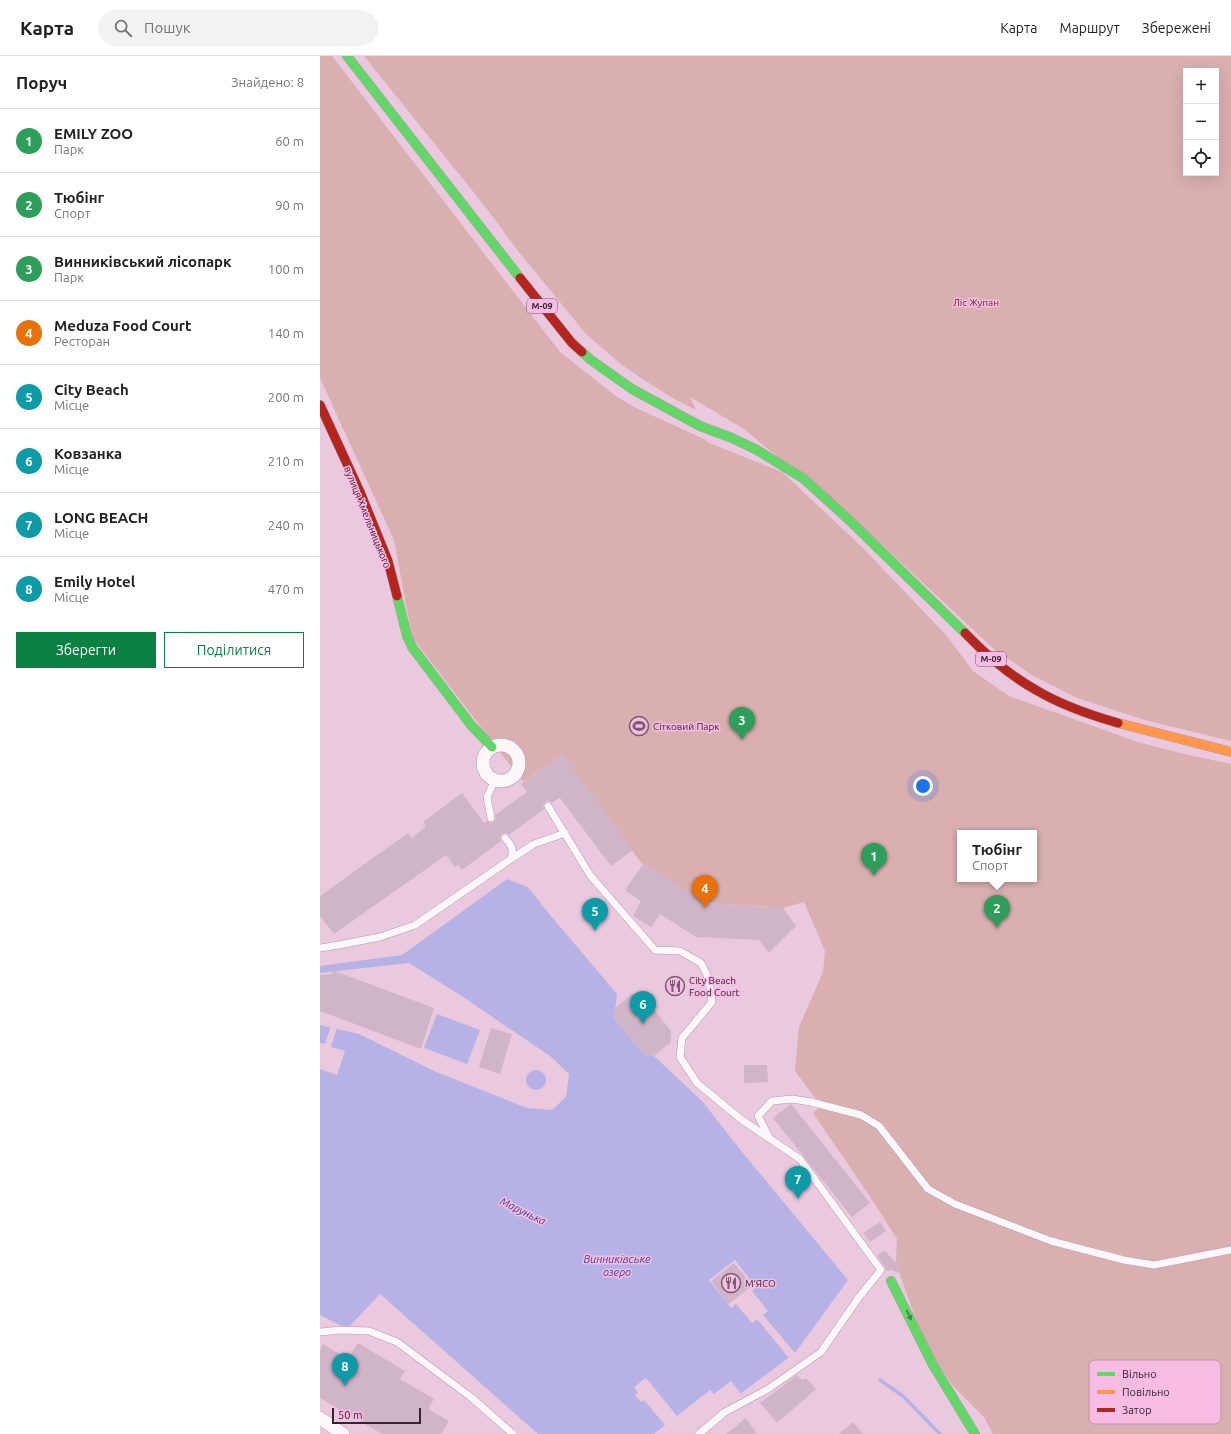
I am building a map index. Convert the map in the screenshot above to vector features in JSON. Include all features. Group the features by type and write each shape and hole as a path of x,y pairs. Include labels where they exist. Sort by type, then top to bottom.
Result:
{"main road":[{"name":"М-09","path":"347,56 500,254 572,343 591,360 632,389 700,426 732,438 757,450 782,464 804,479 848,519 988,656 1012,675 1037,691 1069,706 1102,718 1231,752"},
{"name":"вулиця Хмельницького","path":"320,405 360,492 388,561 407,636 412,648 471,725 492,747"},
{"path":"891,1280 933,1365 975,1434"}],"street":[{"path":"501,745 512,749 518,758 519,763 517,771 511,777 506,780 495,780 487,773 483,763 484,757 492,747 501,745"},
{"path":"320,1418 343,1434"}],"lane":[{"path":"491,818 487,797 495,780"},
{"path":"548,806 590,875 655,950 680,951 701,963 708,981 712,1002 682,1038 680,1057 697,1083 742,1120 800,1159 881,1270 891,1280"},
{"path":"320,948 380,937 415,925 534,844 565,833"},
{"path":"505,838 512,847 513,853 511,859"},
{"path":"770,1139 758,1116 772,1102 792,1099 811,1102 861,1115 879,1126 928,1188 955,1204 1052,1241 1124,1260 1154,1265 1231,1250"},
{"path":"698,1434 725,1412 768,1389 821,1352 859,1297 881,1270"},
{"path":"320,1332 341,1330 369,1331 397,1342 472,1398 513,1434"}],"green space":[{"path":"320,56 332,56 560,352 616,396 634,407 706,440 707,442 782,472 861,546 947,636 973,671 1009,696 1138,742 1231,764 1231,1434 993,1434 984,1417 953,1386 925,1345 896,1263 897,1239 813,1113 821,1106 795,1071 799,1027 823,972 825,951 804,902 783,908 771,908 706,903 692,897 642,864 561,755 523,782 412,637 394,540 320,378"},
{"name":"Ліс Жупан","path":"364,56 1231,56 1231,741 1145,720 1077,698 1032,675 996,651 880,543 744,429 690,397 696,410 671,397 622,365 587,335 518,251 487,209"}],"water":[{"name":"Винниківське озеро","path":"507,879 528,887 617,994 614,1018 645,1056 654,1056 703,1102 738,1147 848,1280 795,1353 690,1434 538,1434 380,1294 347,1329 320,1315 320,1025 359,1034 434,1071 527,1108 552,1110 566,1097 569,1074 550,1056 460,995 409,963 320,973 320,966 402,955"},
{"path":"437,1014 480,1030 467,1064 424,1048"},
{"path":"536,1070 543,1073 546,1080 543,1087 536,1090 529,1087 526,1080 529,1073"}],"pier":[{"path":"331,1026 337,1028 331,1047 345,1051 337,1075 320,1069 320,1043 325,1044"},
{"path":"735,1260 756,1287 752,1291 768,1311 763,1315 795,1353 789,1358 757,1319 752,1323 736,1304 731,1308 709,1280"},
{"path":"646,1378 677,1416 710,1390 714,1394 731,1381 741,1394 690,1434 654,1434 665,1425 644,1400 641,1402 635,1395 638,1393 634,1387"}],"building":[{"path":"562,754 633,850 611,866 559,798 552,803 548,801 545,802 543,806 544,809 509,835 506,833 502,834 500,837 501,841 462,870 458,865 455,867 446,855 334,934 320,916 320,896 408,833 412,838 426,826 423,822 462,793 484,823 487,821 492,823 496,820 495,815 527,792 521,784"},
{"path":"644,863 706,903 783,908 796,926 769,953 759,940 696,937 660,914 651,927 633,916 641,901 625,890"},
{"path":"332,970 434,1008 421,1049 320,1011 320,975 332,974"},
{"path":"632,994 642,994 671,1031 671,1042 654,1056 645,1056 614,1018 615,1008"},
{"path":"491,1028 512,1034 500,1074 479,1067"},
{"path":"744,1065 767,1065 768,1082 744,1083"},
{"path":"791,1104 870,1203 852,1217 773,1118"},
{"path":"880,1222 886,1231 870,1242 863,1233"},
{"path":"884,1250 902,1269 898,1273 892,1270 886,1271 885,1267 877,1256"},
{"name":"М’ЯСО","path":"734,1263 752,1286 728,1304 711,1281"},
{"path":"358,1343 405,1371 400,1379 434,1399 428,1409 449,1421 441,1434 382,1434 320,1398 320,1350 323,1344 348,1359"},
{"path":"797,1375 802,1380 806,1378 816,1389 777,1423 760,1403"},
{"path":"746,1418 757,1434 726,1434"},
{"path":"853,1422 863,1434 839,1434"}],"waterway":[{"path":"880,1380 903,1396 940,1434"}],"traffic: fast":[{"path":"347,56 520,278"},
{"path":"582,352 632,389 700,426 732,438 757,450 804,479 848,519 965,633"},
{"path":"397,596 407,636 412,647 471,725 492,747"},
{"path":"891,1281 933,1365 975,1434"}],"traffic: slow":[{"path":"1118,723 1231,752"}],"traffic: jam":[{"path":"520,278 572,343 582,352"},
{"path":"320,405 360,492 388,561 397,596"},
{"path":"965,633 998,664 1016,678 1036,690 1076,709 1118,723"}],"place":[{"name":"Сітковий Парк","path":"639,726"},
{"name":"Винниківський лісопарк","path":"742,740"},
{"name":"EMILY ZOO","path":"874,876"},
{"name":"Meduza Food Court","path":"705,908"},
{"name":"Тюбінг","path":"997,928"},
{"name":"City Beach","path":"595,931"},
{"name":"City Beach Food Court","path":"675,986"},
{"name":"Ковзанка","path":"643,1024"},
{"name":"LONG BEACH","path":"798,1199"},
{"name":"М’ЯСО","path":"731,1283"},
{"name":"Emily Hotel","path":"345,1386"}],"water label":[{"name":"Марунька","path":"523,1211"}]}
